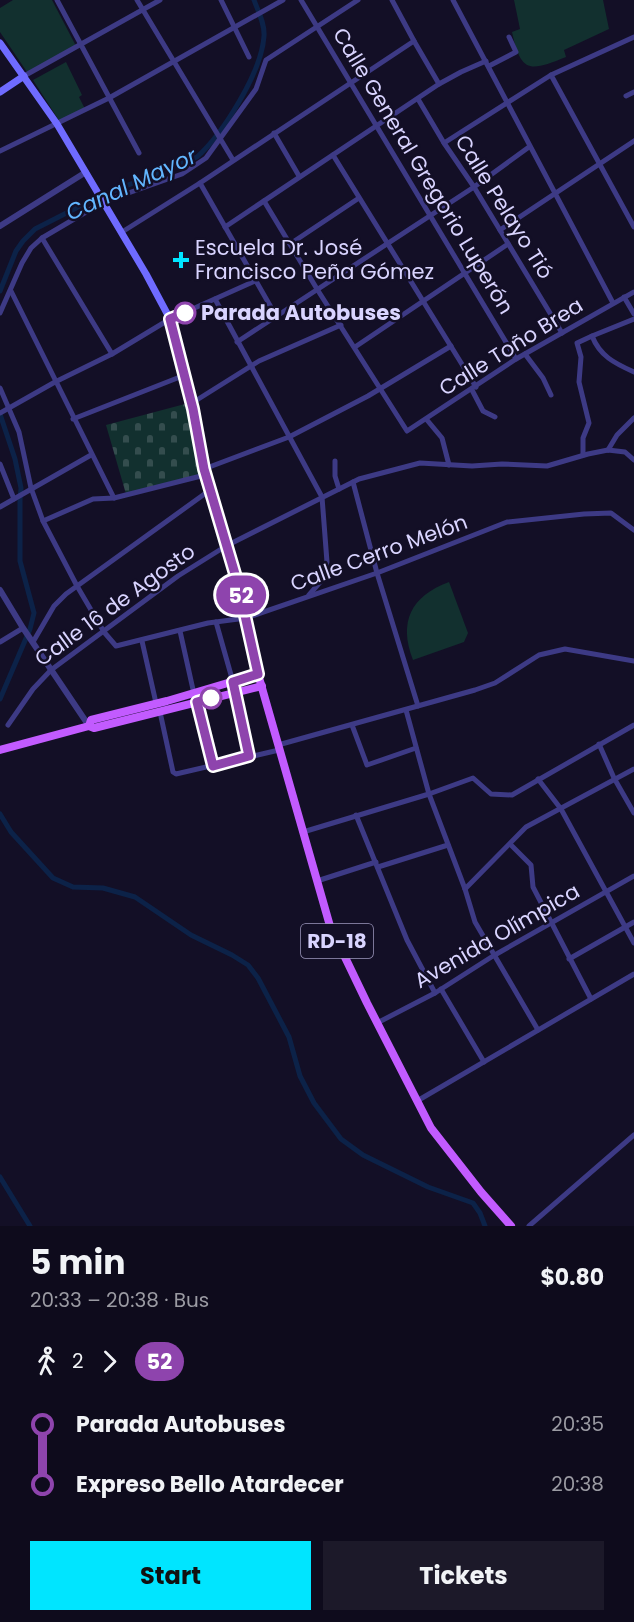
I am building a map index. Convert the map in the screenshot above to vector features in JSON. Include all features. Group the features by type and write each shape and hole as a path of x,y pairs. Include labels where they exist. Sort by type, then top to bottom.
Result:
{"main road":[{"path":"0,43 57,123 122,232 170,319 192,403 205,472 246,618"},
{"path":"0,92 24,75"},
{"name":"RD-18","path":"246,618 258,674 330,926 431,1128 481,1192 512,1226"},
{"path":"195,698 258,674"},
{"path":"0,750 89,726 94,728 195,698 262,686"}],"street":[{"path":"57,0 139,153"},
{"path":"137,0 233,160"},
{"path":"24,75 160,0"},
{"path":"220,0 249,57"},
{"path":"0,151 109,98 283,0"},
{"name":"Calle General Gregorio Luperón","path":"301,0 516,359"},
{"path":"0,313 22,263 42,238 101,198 182,174 206,158 256,89 266,60 358,0"},
{"path":"392,0 439,84"},
{"path":"453,0 528,147 613,303"},
{"path":"444,143 551,75 634,37"},
{"path":"225,227 439,84 516,52 509,38"},
{"path":"122,232 414,41"},
{"path":"551,75 634,227"},
{"path":"626,96 634,92"},
{"name":"Calle Pelayo Tió","path":"418,99 562,333"},
{"path":"274,133 299,176"},
{"path":"500,230 634,141"},
{"path":"237,342 432,216 528,147"},
{"path":"333,155 451,346 474,388 483,411 495,417"},
{"path":"0,226 86,172"},
{"path":"200,183 276,316"},
{"path":"290,244 359,198"},
{"path":"264,201 380,388"},
{"path":"42,238 112,354"},
{"path":"355,347 508,244"},
{"path":"4,411 55,382 112,354 170,319 255,280"},
{"path":"11,291 114,498"},
{"name":"Calle Toño Brea","path":"380,388 407,431 428,420 516,359 634,292"},
{"path":"583,455 583,438 589,423 579,382 581,357 577,345 579,341 634,316 624,297"},
{"path":"215,299 322,497 327,562 321,581 308,597"},
{"path":"192,403 250,367 341,325"},
{"path":"591,336 596,346 609,360 634,372"},
{"path":"43,521 93,499 114,498 205,472 288,437 380,388 451,346"},
{"path":"525,354 543,378 551,395"},
{"path":"73,419 185,375"},
{"path":"0,388 4,411 20,432 29,490 77,586 104,632"},
{"path":"634,418 617,435 608,450 626,452 634,460"},
{"path":"428,420 442,438 449,465"},
{"name":"Calle 16 de Agosto","path":"8,725 33,690 51,670 178,576 226,546 353,482 420,464 547,466 608,450"},
{"path":"0,507 92,455"},
{"path":"335,461 335,476 339,489"},
{"path":"0,464 15,498"},
{"path":"353,482 377,573 418,706"},
{"path":"32,641 54,606 77,586 210,490"},
{"name":"Calle Cerro Melón","path":"104,632 116,645 142,641 216,622 246,618 377,573 507,522 611,513 634,530"},
{"path":"0,590 23,629 89,726"},
{"path":"216,622 233,682 249,756"},
{"path":"0,642 23,629"},
{"path":"180,631 213,766"},
{"path":"142,641 173,772 176,774 279,748 352,724 495,683 539,655 565,649 634,661"},
{"path":"406,710 429,794 465,890 474,922 538,1030"},
{"path":"352,724 367,765 416,748"},
{"path":"303,832 429,794 473,778 491,794 512,795 634,724"},
{"path":"599,744 614,778 634,813"},
{"path":"465,890 526,827 634,769"},
{"path":"538,779 561,809 634,943"},
{"path":"356,815 407,940 435,993"},
{"path":"510,844 531,865 533,887 591,999"},
{"path":"317,881 448,845"},
{"name":"Avenida Olímpica","path":"377,1023 435,993 493,956 634,876"},
{"path":"569,959 634,922"},
{"path":"417,1101 634,974"},
{"path":"441,989 484,1062"},
{"path":"530,1226 634,1135"}],"green space":[{"path":"13,0 52,0 76,46 27,72 0,32 0,8"},
{"path":"514,0 603,0 609,29 564,50 566,57 543,65 528,66 519,55 512,32 520,29"},
{"path":"66,62 82,95 79,97 85,109 60,122 33,80"},
{"path":"185,404 202,474 126,494 106,425"},
{"path":"449,582 468,633 464,642 413,660 407,634 411,612 425,595"}],"waterway":[{"name":"Canal Mayor","path":"0,291 16,251 35,229 94,199 197,157 207,147 240,101 262,50 263,27 254,0"},
{"name":"Canal Mayor","path":"0,414 15,459 21,488 20,561 34,613 30,629 0,699"},
{"name":"Canal Mayor","path":"0,814 11,832 53,878 73,887 103,888 135,897 191,935 248,965 258,978 289,1037 300,1076 314,1103 341,1139 363,1155 428,1187 473,1203 485,1226"},
{"path":"0,1177 30,1226"}],"bus line":[{"name":"52","path":"185,313 170,319 193,409 204,469 238,584 258,674 233,682 249,756 213,766 197,702 211,698"}],"place":[{"name":"Escuela Dr. José Francisco Peña Gómez","path":"181,260"},
{"name":"Parada Autobuses","path":"185,313"}]}
